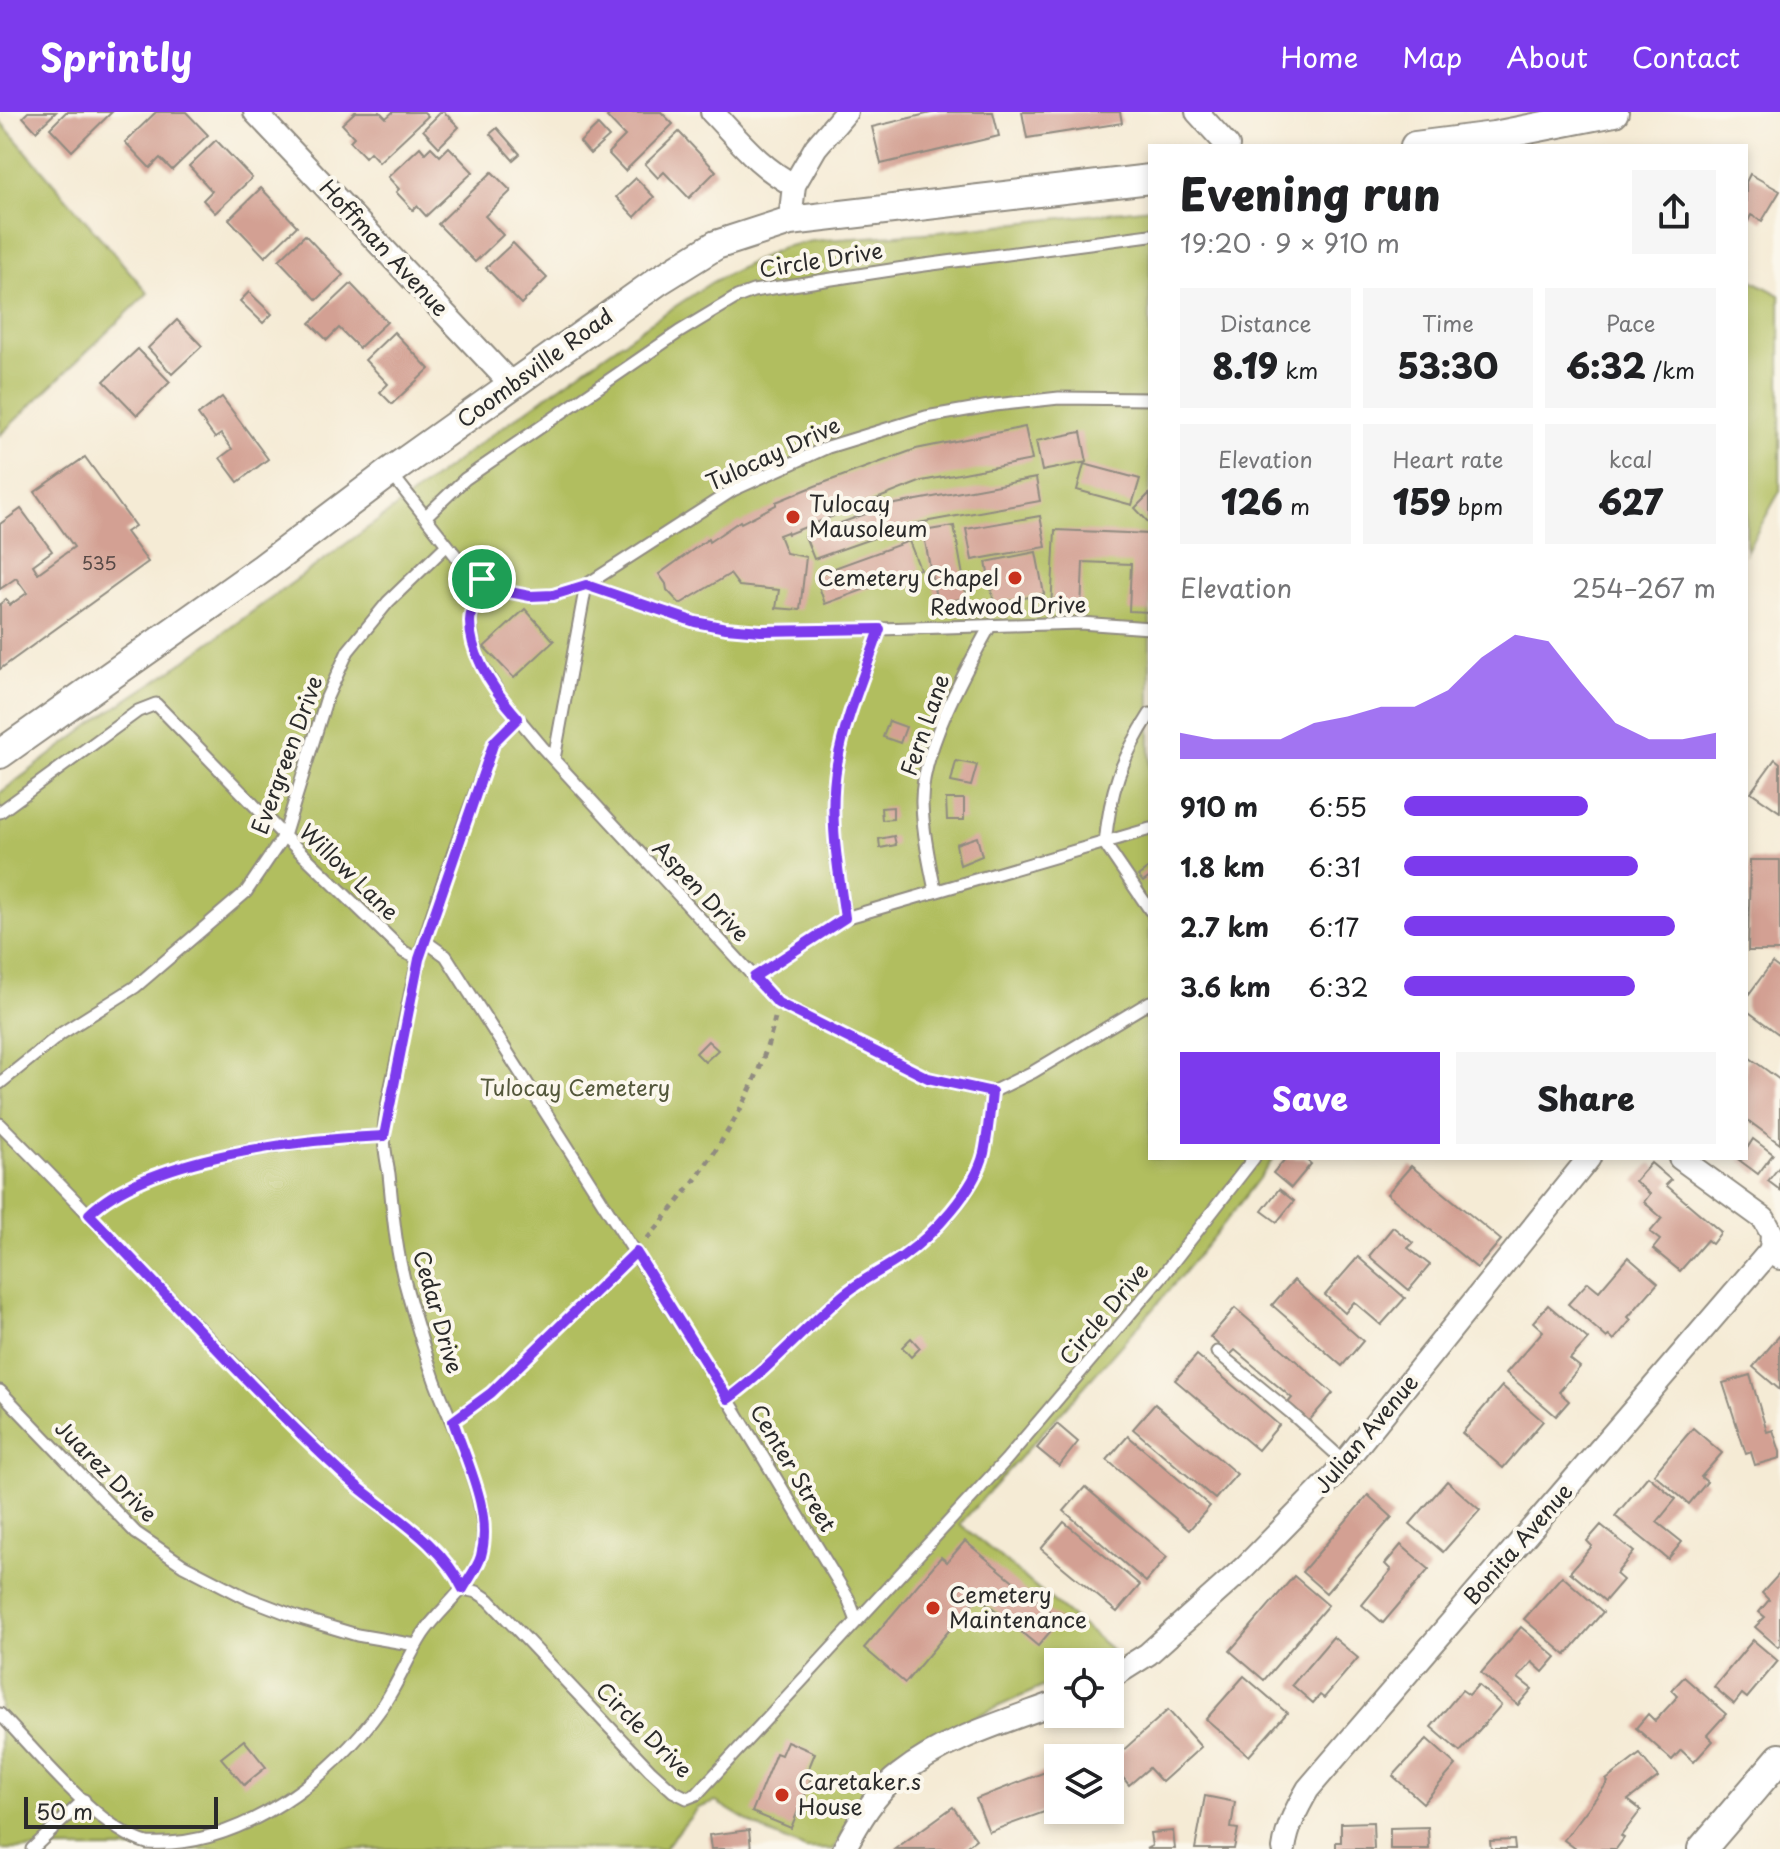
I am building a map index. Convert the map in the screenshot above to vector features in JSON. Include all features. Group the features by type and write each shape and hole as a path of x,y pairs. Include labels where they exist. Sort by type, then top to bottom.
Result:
{"street":[{"name":"Hoffman Avenue","path":"255,112 512,385"},
{"path":"712,112 758,162 794,185"},
{"path":"790,221 794,185 816,147 846,112"},
{"path":"1197,112 1226,144"},
{"path":"1447,144 1494,141 1614,112"},
{"name":"Coombsville Road","path":"0,754 263,568 390,472 658,281 716,245 790,221 1148,179"},
{"name":"Julian Avenue","path":"1124,1669 1148,1654 1245,1567 1331,1479 1587,1160"},
{"path":"1683,1160 1764,1219 1772,1234 1775,1254"},
{"name":"Bonita Avenue","path":"1284,1849 1296,1809 1308,1789 1775,1254"},
{"path":"844,1849 863,1814 897,1776 941,1748 1044,1708"},
{"path":"1702,1849 1780,1758"}],"lane":[{"name":"Circle Drive","path":"425,517 465,479 679,332 737,297 753,291 887,270 1148,235"},
{"name":"Tulocay Drive","path":"390,472 447,545 482,579 504,591 530,596 553,595 586,585 733,490 828,447 926,417 995,405 1059,398 1148,399"},
{"name":"Evergreen Drive","path":"0,1083 62,1033 135,987 246,892 284,836 327,697 348,651 388,602 447,545"},
{"name":"Aspen Drive","path":"482,579 470,621 473,641 479,660 502,699 778,1003 928,1078 992,1092"},
{"name":"Redwood Drive","path":"586,585 695,622 761,631 1080,623 1148,628"},
{"path":"554,759 586,585"},
{"name":"Fern Lane","path":"935,890 926,846 922,802 925,773 955,690 990,626"},
{"path":"845,918 833,807 837,766 880,629"},
{"name":"Willow Lane","path":"0,812 138,711 156,704 284,836 404,952 419,959"},
{"path":"1148,717 1131,743 1109,801 1105,844 1148,907"},
{"name":"Cedar Drive","path":"0,1714 84,1800 112,1825 136,1840 191,1849 224,1840 280,1812 325,1776 385,1703 416,1645 463,1589 481,1558 484,1536 480,1501 453,1421 436,1383 406,1290 394,1226 384,1136 419,959 494,742 518,718"},
{"path":"754,977 845,918 1148,830"},
{"name":"Center Street","path":"425,941 446,956 636,1252 848,1598 857,1621"},
{"path":"728,1399 757,1378 860,1281 902,1257 930,1233 958,1202 975,1177 984,1154 992,1092 1033,1072 1148,1003"},
{"name":"Circle Drive","path":"0,1124 345,1476 438,1552 453,1568 463,1589 477,1592 489,1600 650,1770 673,1791 687,1798 697,1794 1026,1437 1163,1275 1252,1160"},
{"path":"89,1214 116,1194 160,1174 253,1149 318,1139 384,1136"},
{"path":"453,1421 491,1393 636,1252"},
{"path":"1217,1352 1345,1462"},
{"name":"Juarez Drive","path":"0,1391 136,1533 183,1565 245,1597 297,1617 357,1635 416,1645"},
{"path":"32,1849 84,1800"}],"path":[{"path":"636,1252 714,1155 752,1083 772,1031 778,1003"}],"green space":[{"path":"0,121 148,293 0,435"},
{"name":"Tulocay Cemetery","path":"1148,208 1148,1160 1272,1160 1161,1299 960,1524 1110,1648 1044,1648 1044,1686 934,1735 886,1768 861,1799 834,1849 806,1849 766,1832 716,1802 698,1808 664,1849 0,1849 0,793 644,327 712,282 783,247 812,241 938,232"},
{"path":"1748,278 1780,295 1780,491 1748,548"}],"building":[{"path":"28,112 56,112 36,131 23,117"},
{"path":"66,112 112,112 72,151 50,128"},
{"path":"156,112 186,112 208,135 172,170 160,158 150,168 125,142"},
{"path":"355,112 380,112 386,118 393,112 424,112 428,116 379,162 370,152 365,157 350,141 354,137 342,124"},
{"path":"441,112 459,127 439,147 423,130"},
{"path":"612,112 661,112 673,124 625,171 608,153 625,136 607,117"},
{"path":"935,112 993,112 999,136 881,164 872,127"},
{"path":"1022,112 1120,112 1122,123 1027,138"},
{"path":"598,125 609,137 590,154 580,142"},
{"path":"497,128 520,154 513,160 490,134"},
{"path":"679,132 716,171 689,198 664,172 658,178 645,164"},
{"path":"216,140 252,178 215,213 203,200 212,191 189,166"},
{"path":"420,147 425,153 431,147 440,156 449,147 473,172 426,216 417,206 413,210 396,192 399,189 388,177"},
{"path":"492,172 511,191 485,216 503,235 475,262 438,224"},
{"path":"1750,174 1780,191 1762,221 1751,215 1748,221"},
{"path":"636,178 654,197 635,217 616,197"},
{"path":"261,188 297,226 265,257 229,219"},
{"path":"305,235 343,275 317,300 279,260"},
{"path":"513,243 547,278 521,304 486,268"},
{"path":"351,284 387,322 359,348 339,328 327,340 310,323"},
{"path":"249,292 272,314 263,323 240,301"},
{"path":"177,320 202,346 172,374 148,348"},
{"path":"394,332 429,369 392,404 380,392 388,384 365,360"},
{"path":"138,349 170,382 137,415 104,381"},
{"path":"222,397 268,459 238,482 220,458 232,449 221,434 215,438 198,415"},
{"name":"Tulocay Mausoleum","path":"1025,427 1032,460 922,481 779,535 786,553 806,557 800,610 776,608 779,590 739,586 730,574 680,604 667,590 659,574 708,539 709,542 740,521 815,486 916,449"},
{"path":"1081,432 1087,462 1042,471 1036,441"},
{"path":"85,457 135,526 126,532 148,562 0,669 0,604 6,599 10,605 27,593 16,578 0,589 0,524 21,509 52,551 33,565 38,573 74,547 35,492"},
{"path":"1084,464 1140,479 1132,505 1077,490"},
{"path":"1036,478 1040,501 913,524 814,559 805,536 890,505"},
{"path":"1148,495 1148,522 1135,508"},
{"path":"1040,516 1046,547 972,560 966,529"},
{"path":"954,526 967,598 937,603 923,531"},
{"path":"1055,530 1148,534 1148,612 1129,611 1131,564 1083,562 1081,611 1051,610"},
{"path":"909,541 920,569 825,604 815,575"},
{"name":"Cemetery Chapel","path":"1036,552 1044,594 994,604 986,562"},
{"path":"525,609 554,641 514,678 484,647"},
{"path":"889,721 906,727 900,743 883,737"},
{"path":"1775,759 1780,763 1780,812 1751,792"},
{"path":"956,761 977,765 971,786 951,782"},
{"path":"946,799 964,799 964,820 947,820"},
{"path":"893,807 893,819 882,820 881,808"},
{"path":"894,836 896,845 880,848 879,839"},
{"path":"977,837 982,856 960,865 956,844"},
{"path":"1750,860 1780,860 1780,951 1748,951"},
{"path":"1148,868 1148,878 1143,882 1138,876"},
{"path":"1772,963 1780,969 1780,1035 1748,1011 1748,995"},
{"path":"708,1041 718,1050 705,1062 696,1053"},
{"path":"1750,1058 1780,1080 1780,1144 1748,1120"},
{"path":"1753,1139 1773,1154 1758,1174 1739,1160 1748,1160 1748,1147"},
{"path":"1284,1160 1306,1160 1311,1164 1291,1188 1273,1173"},
{"path":"1651,1163 1671,1180 1666,1185 1721,1232 1712,1244 1707,1240 1680,1271 1653,1249 1660,1240 1650,1232 1662,1218 1644,1202 1650,1194 1635,1181"},
{"path":"1411,1166 1501,1240 1477,1268 1387,1194"},
{"path":"1780,1166 1780,1190 1768,1181"},
{"path":"1279,1189 1294,1201 1277,1222 1262,1211"},
{"path":"1393,1227 1413,1243 1408,1248 1430,1265 1409,1290 1369,1256"},
{"path":"1358,1257 1405,1298 1381,1325 1354,1302 1345,1313 1325,1295"},
{"path":"1628,1257 1658,1283 1628,1317 1631,1320 1614,1340 1609,1335 1607,1338 1568,1304 1588,1282 1599,1291"},
{"path":"1294,1280 1363,1341 1342,1366 1272,1305"},
{"path":"1548,1305 1588,1339 1570,1359 1580,1367 1559,1392 1569,1401 1556,1416 1506,1373 1543,1331 1533,1322"},
{"path":"1235,1308 1333,1393 1308,1422 1287,1404 1292,1398 1235,1350 1230,1355 1210,1337"},
{"path":"1780,1335 1780,1390 1753,1367"},
{"path":"911,1338 920,1348 911,1357 902,1347"},
{"path":"1197,1355 1279,1425 1258,1450 1175,1380"},
{"path":"1750,1375 1767,1432 1773,1430 1780,1452 1780,1458 1755,1465 1751,1452 1746,1454 1723,1383"},
{"path":"1502,1386 1543,1421 1503,1468 1462,1433"},
{"path":"1155,1404 1237,1474 1215,1499 1133,1429"},
{"path":"1057,1424 1078,1442 1059,1466 1037,1448"},
{"path":"1693,1428 1722,1453 1701,1477 1707,1482 1689,1504 1654,1474"},
{"path":"1128,1436 1210,1506 1189,1530 1107,1460"},
{"path":"1648,1476 1676,1499 1657,1522 1682,1542 1668,1559 1615,1516"},
{"path":"1447,1481 1480,1510 1443,1552 1410,1524"},
{"path":"1085,1487 1167,1557 1146,1582 1064,1511"},
{"path":"1368,1495 1392,1517 1326,1593 1302,1572"},
{"path":"1064,1522 1140,1585 1117,1612 1041,1549"},
{"path":"1601,1525 1634,1552 1616,1574 1623,1580 1605,1601 1570,1572 1592,1546 1587,1541"},
{"name":"Cemetery Maintenance","path":"965,1541 1060,1620 1038,1646 978,1596 905,1683 864,1648 941,1557 947,1562"},
{"path":"1401,1545 1429,1569 1383,1623 1362,1605 1391,1570 1385,1564"},
{"path":"1780,1573 1778,1647 1755,1627 1765,1617 1759,1612 1769,1600 1762,1593"},
{"path":"1294,1576 1328,1605 1264,1680 1230,1651"},
{"path":"1562,1576 1603,1612 1566,1655 1524,1619"},
{"path":"1521,1627 1556,1657 1543,1672 1532,1662 1518,1678 1532,1689 1518,1705 1481,1673"},
{"path":"1333,1637 1358,1658 1324,1698 1320,1695 1313,1703 1292,1685"},
{"path":"1753,1640 1778,1661 1747,1698 1742,1694 1734,1704 1714,1687"},
{"path":"1244,1676 1287,1713 1249,1756 1206,1719"},
{"path":"1684,1677 1726,1714 1707,1735 1713,1741 1694,1762 1681,1750 1672,1760 1636,1728 1648,1714 1655,1721 1678,1696 1672,1690"},
{"path":"1478,1685 1501,1705 1460,1752 1431,1727 1462,1690 1469,1695"},
{"path":"1168,1710 1201,1747 1162,1782 1149,1768 1129,1785 1124,1779 1124,1749"},
{"path":"1427,1739 1456,1765 1423,1803 1393,1776"},
{"path":"244,1740 266,1767 244,1785 221,1758"},
{"name":"Caretaker.s House","path":"787,1741 815,1753 806,1775 812,1777 791,1828 752,1812 776,1753 781,1755"},
{"path":"1640,1754 1658,1777 1628,1800 1641,1810 1621,1836 1624,1838 1616,1849 1576,1849 1564,1840 1608,1782 1606,1780"},
{"path":"1044,1772 1044,1812 989,1832 976,1799"},
{"path":"1205,1796 1235,1802 1231,1828 1238,1829 1234,1849 1195,1849"},
{"path":"953,1807 976,1839 963,1849 895,1849"},
{"path":"1373,1822 1374,1849 1336,1849 1336,1842 1341,1842 1341,1823"},
{"path":"1428,1827 1429,1849 1390,1849 1390,1828"},
{"path":"749,1830 751,1849 711,1849 709,1835"},
{"path":"1173,1831 1175,1849 1146,1849 1152,1846 1150,1833"},
{"path":"1514,1840 1515,1849 1491,1849 1490,1841"}],"place":[{"name":"Tulocay Mausoleum","path":"793,517"},
{"name":"Cemetery Chapel","path":"1015,578"},
{"name":"Cemetery Maintenance","path":"933,1608"},
{"name":"Caretaker.s House","path":"782,1795"}],"route":[{"path":"482,579 504,591 530,596 553,595 586,585 695,622 726,628 761,631 880,629 842,740 837,766 833,807 845,918 754,977 778,1003 928,1078 992,1092 984,1154 975,1177 958,1202 930,1233 902,1257 860,1281 832,1304 757,1378 728,1399 636,1252 552,1337 491,1393 453,1421 480,1501 484,1536 481,1558 463,1589 453,1568 438,1552 345,1476 89,1214 116,1194 160,1174 253,1149 318,1139 384,1136 419,959 494,742 518,718 502,699 479,660 473,641 470,621 482,579"}]}
